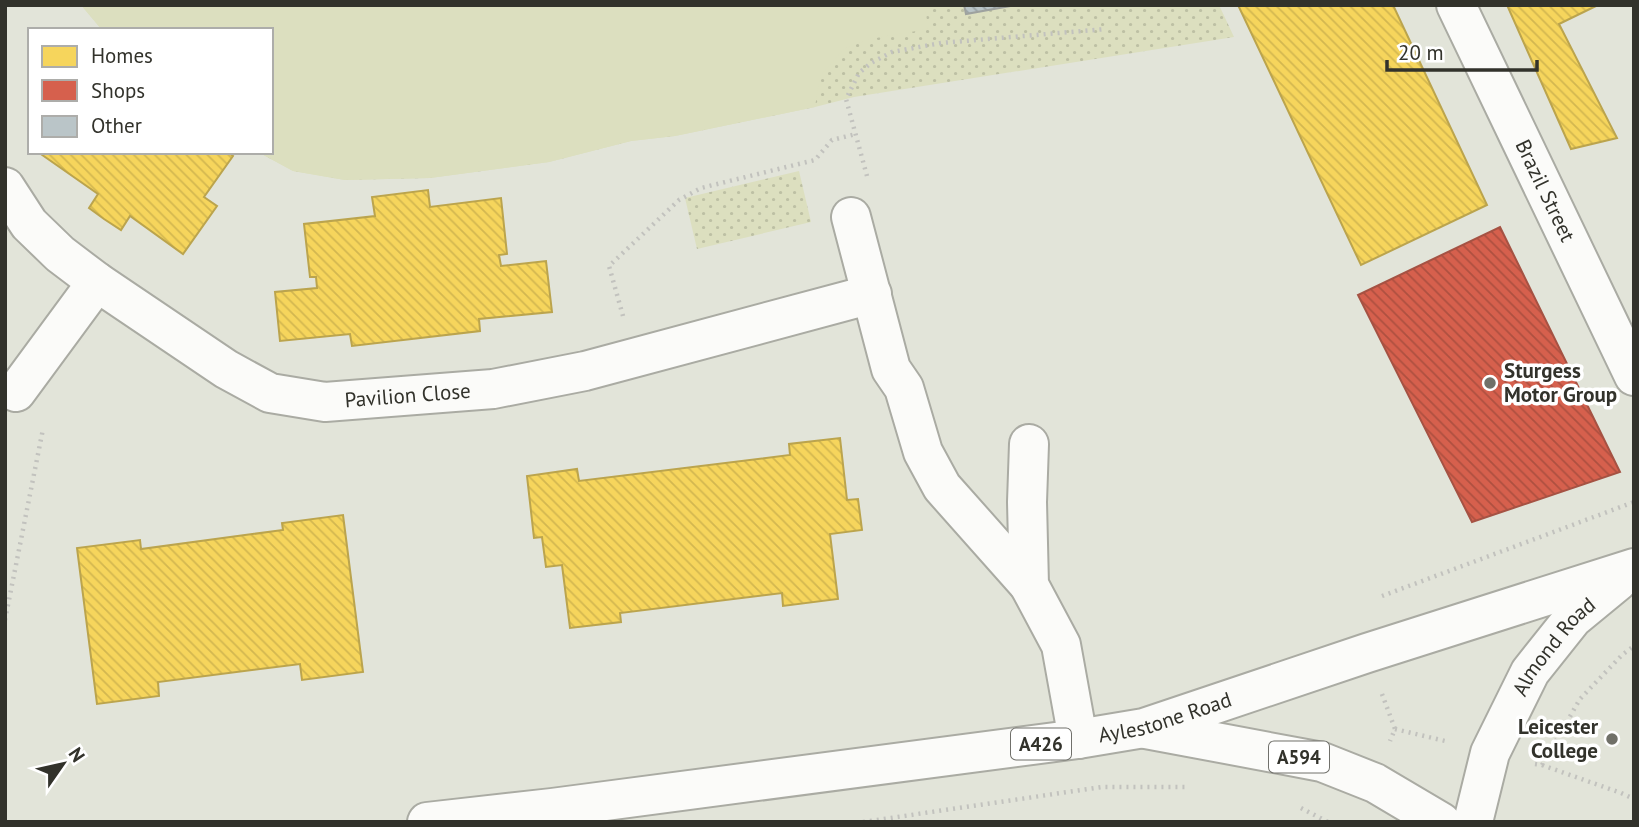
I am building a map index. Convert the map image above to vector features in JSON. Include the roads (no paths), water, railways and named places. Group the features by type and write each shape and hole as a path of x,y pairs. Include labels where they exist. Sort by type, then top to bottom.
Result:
{"main road":[{"name":"Brazil Street","path":"1456,5 1634,376"},
{"name":"Pavilion Close","path":"5,187 29,224 60,254 226,369 270,393 325,401 493,389 585,371 872,294"},
{"path":"851,217 891,369 904,388 923,452 942,487 1029,584 1061,645 1078,739"},
{"path":"16,392 97,282"},
{"path":"1028,444 1029,584"},
{"name":"Aylestone Road","path":"427,822 542,815 1144,729 1367,653 1634,568"},
{"name":"Almond Road","path":"1473,822 1490,753 1530,672 1573,618 1634,568"},
{"name":"A594","path":"1144,729 1322,762 1375,783 1441,822"}],"place":[{"name":"Sturgess Motor Group","path":"1490,383"},
{"name":"Leicester College","path":"1612,739"}]}
